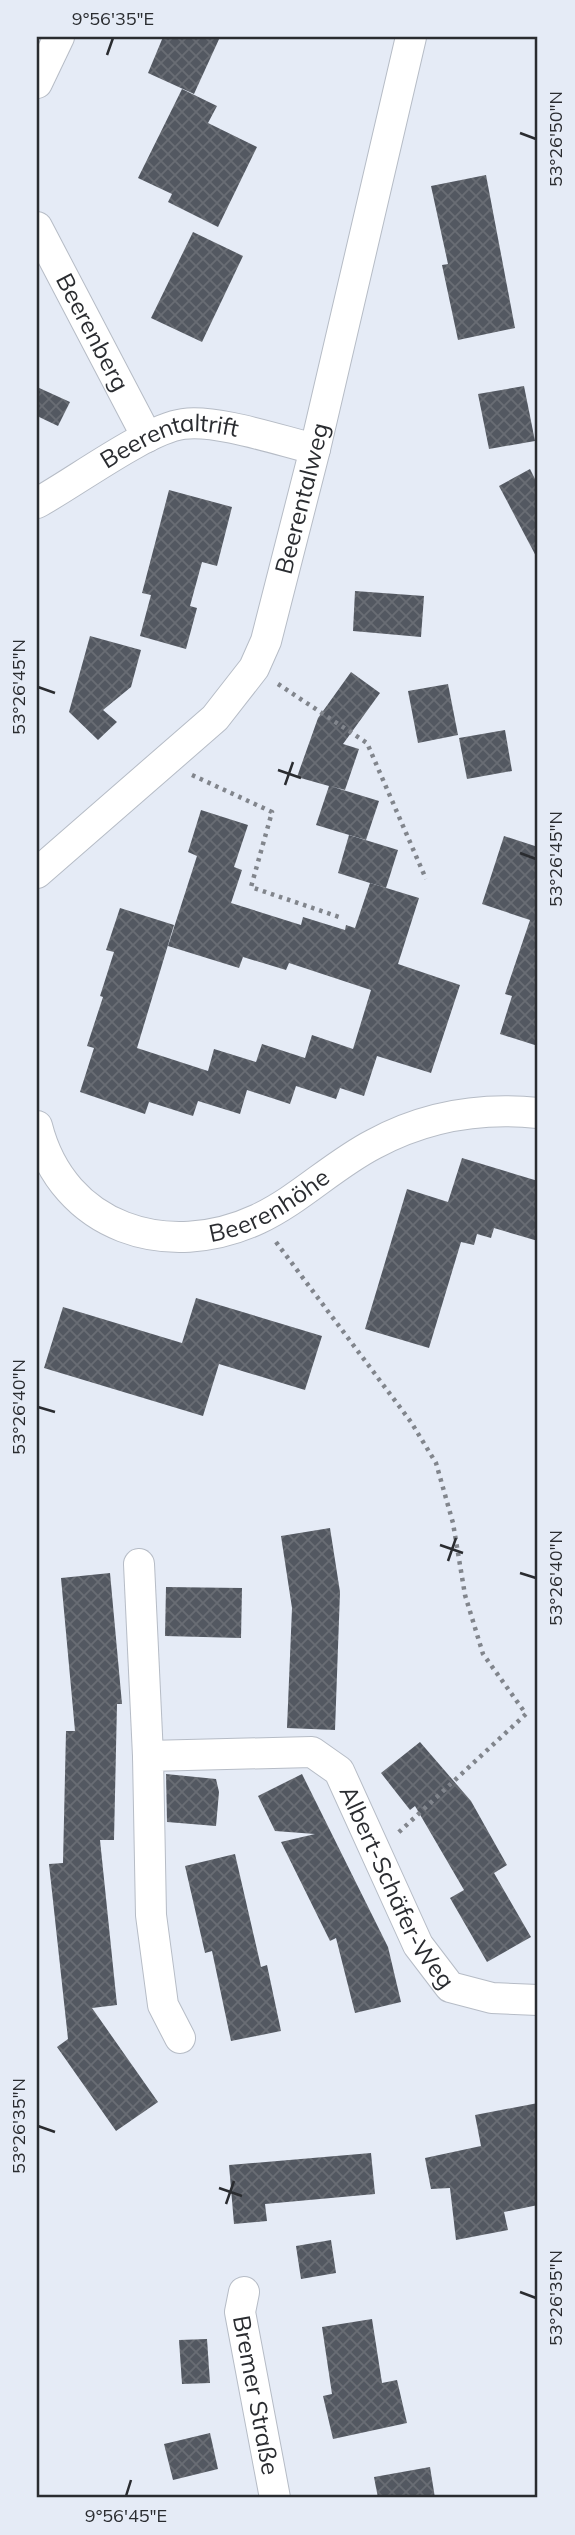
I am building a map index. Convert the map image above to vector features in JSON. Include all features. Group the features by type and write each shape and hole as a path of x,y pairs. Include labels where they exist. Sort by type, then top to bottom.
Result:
{"street":[{"path":"37,83 58,37"},
{"name":"Beerentalweg","path":"37,873 215,718 254,668 266,641 316,449 411,37"},
{"name":"Beerenberg","path":"37,227 147,437"},
{"name":"Beerentaltrift","path":"37,503 147,437 168,428 197,424 316,449"},
{"name":"Beerenhöhe","path":"37,1126 49,1157 77,1197 110,1222 148,1235 190,1238 259,1219 374,1143 429,1121 488,1110 538,1113"},
{"path":"139,1564 148,1756 151,1915 163,2005 180,2038"},
{"name":"Albert-Schäfer-Weg","path":"148,1756 312,1752 339,1771 418,1945 450,1987 492,1998 538,2000"},
{"name":"Bremer Straße","path":"244,2292 240,2312 275,2498"}],"path":[{"path":"254,668 367,743 426,879"},
{"path":"187,772 272,813 251,887 339,917"},
{"path":"259,1219 411,1422 436,1463 453,1523 465,1595 483,1654 526,1714 376,1853"}],"building":[{"path":"163,37 220,37 194,94 148,73"},
{"path":"182,89 217,106 208,123 257,147 218,227 168,202 172,194 138,178"},
{"path":"486,175 515,328 458,340 442,265 448,264 431,186"},
{"path":"193,232 243,256 202,342 151,318"},
{"path":"524,386 535,441 489,449 478,394"},
{"path":"37,387 70,402 58,426 37,416"},
{"path":"530,469 538,485 538,560 499,486"},
{"path":"169,490 232,507 217,566 202,562 190,606 197,608 186,649 140,636 151,595 142,593"},
{"path":"355,591 424,596 421,637 353,631"},
{"path":"90,636 141,650 131,687 103,710 117,722 98,740 69,712"},
{"path":"351,672 380,693 343,744 359,749 345,790 330,786 379,801 366,840 316,825 329,786 297,777 318,718"},
{"path":"448,684 458,735 418,743 408,691"},
{"path":"505,730 512,771 467,779 459,738"},
{"path":"201,810 248,825 234,867 242,870 231,903 301,925 303,917 345,930 346,925 355,928 370,883 419,898 398,964 460,985 431,1073 377,1056 364,1096 340,1088 336,1099 296,1086 290,1104 247,1090 240,1114 198,1101 193,1116 149,1102 145,1114 80,1092 94,1048 87,1046 114,952 106,950 120,908 174,925 137,1048 208,1071 214,1049 256,1062 262,1044 305,1058 312,1035 353,1049 371,990 289,963 286,970 243,957 239,968 168,946 197,856 188,852"},
{"path":"349,835 398,850 386,888 338,873"},
{"path":"504,836 538,847 538,1046 500,1034 512,996 505,994 530,920 482,904"},
{"path":"462,1158 538,1181 538,1241 494,1228 491,1238 477,1234 474,1245 461,1242 429,1348 365,1329 407,1189 448,1202"},
{"path":"196,1298 322,1336 305,1390 219,1364 203,1416 44,1368 63,1307 182,1343"},
{"path":"330,1528 340,1592 335,1730 287,1728 292,1608 281,1536"},
{"path":"110,1573 122,1704 117,1704 114,1840 100,1840 117,2005 92,2008 158,2102 116,2131 57,2047 68,2039 49,1864 63,1863 66,1731 75,1731 61,1578"},
{"path":"166,1587 242,1588 241,1638 165,1636"},
{"path":"420,1742 471,1801 507,1865 494,1873 531,1937 487,1962 450,1898 464,1890 415,1806 410,1810 381,1773"},
{"path":"166,1774 216,1779 219,1792 216,1826 167,1822"},
{"path":"302,1774 388,1947 401,2002 355,2013 336,1938 330,1941 281,1842 315,1834 275,1831 258,1796"},
{"path":"235,1854 261,1967 267,1965 281,2031 231,2041 212,1951 205,1953 185,1866"},
{"path":"538,2103 538,2205 504,2212 508,2230 456,2240 450,2188 431,2189 425,2158 481,2146 475,2115"},
{"path":"371,2153 375,2194 265,2204 267,2221 234,2224 229,2165"},
{"path":"331,2240 336,2273 301,2279 296,2246"},
{"path":"372,2319 382,2383 397,2380 407,2423 333,2439 323,2396 332,2394 322,2327"},
{"path":"207,2339 210,2383 182,2384 179,2340"},
{"path":"210,2433 218,2469 173,2480 164,2444"},
{"path":"430,2467 435,2498 378,2498 374,2477"}]}
